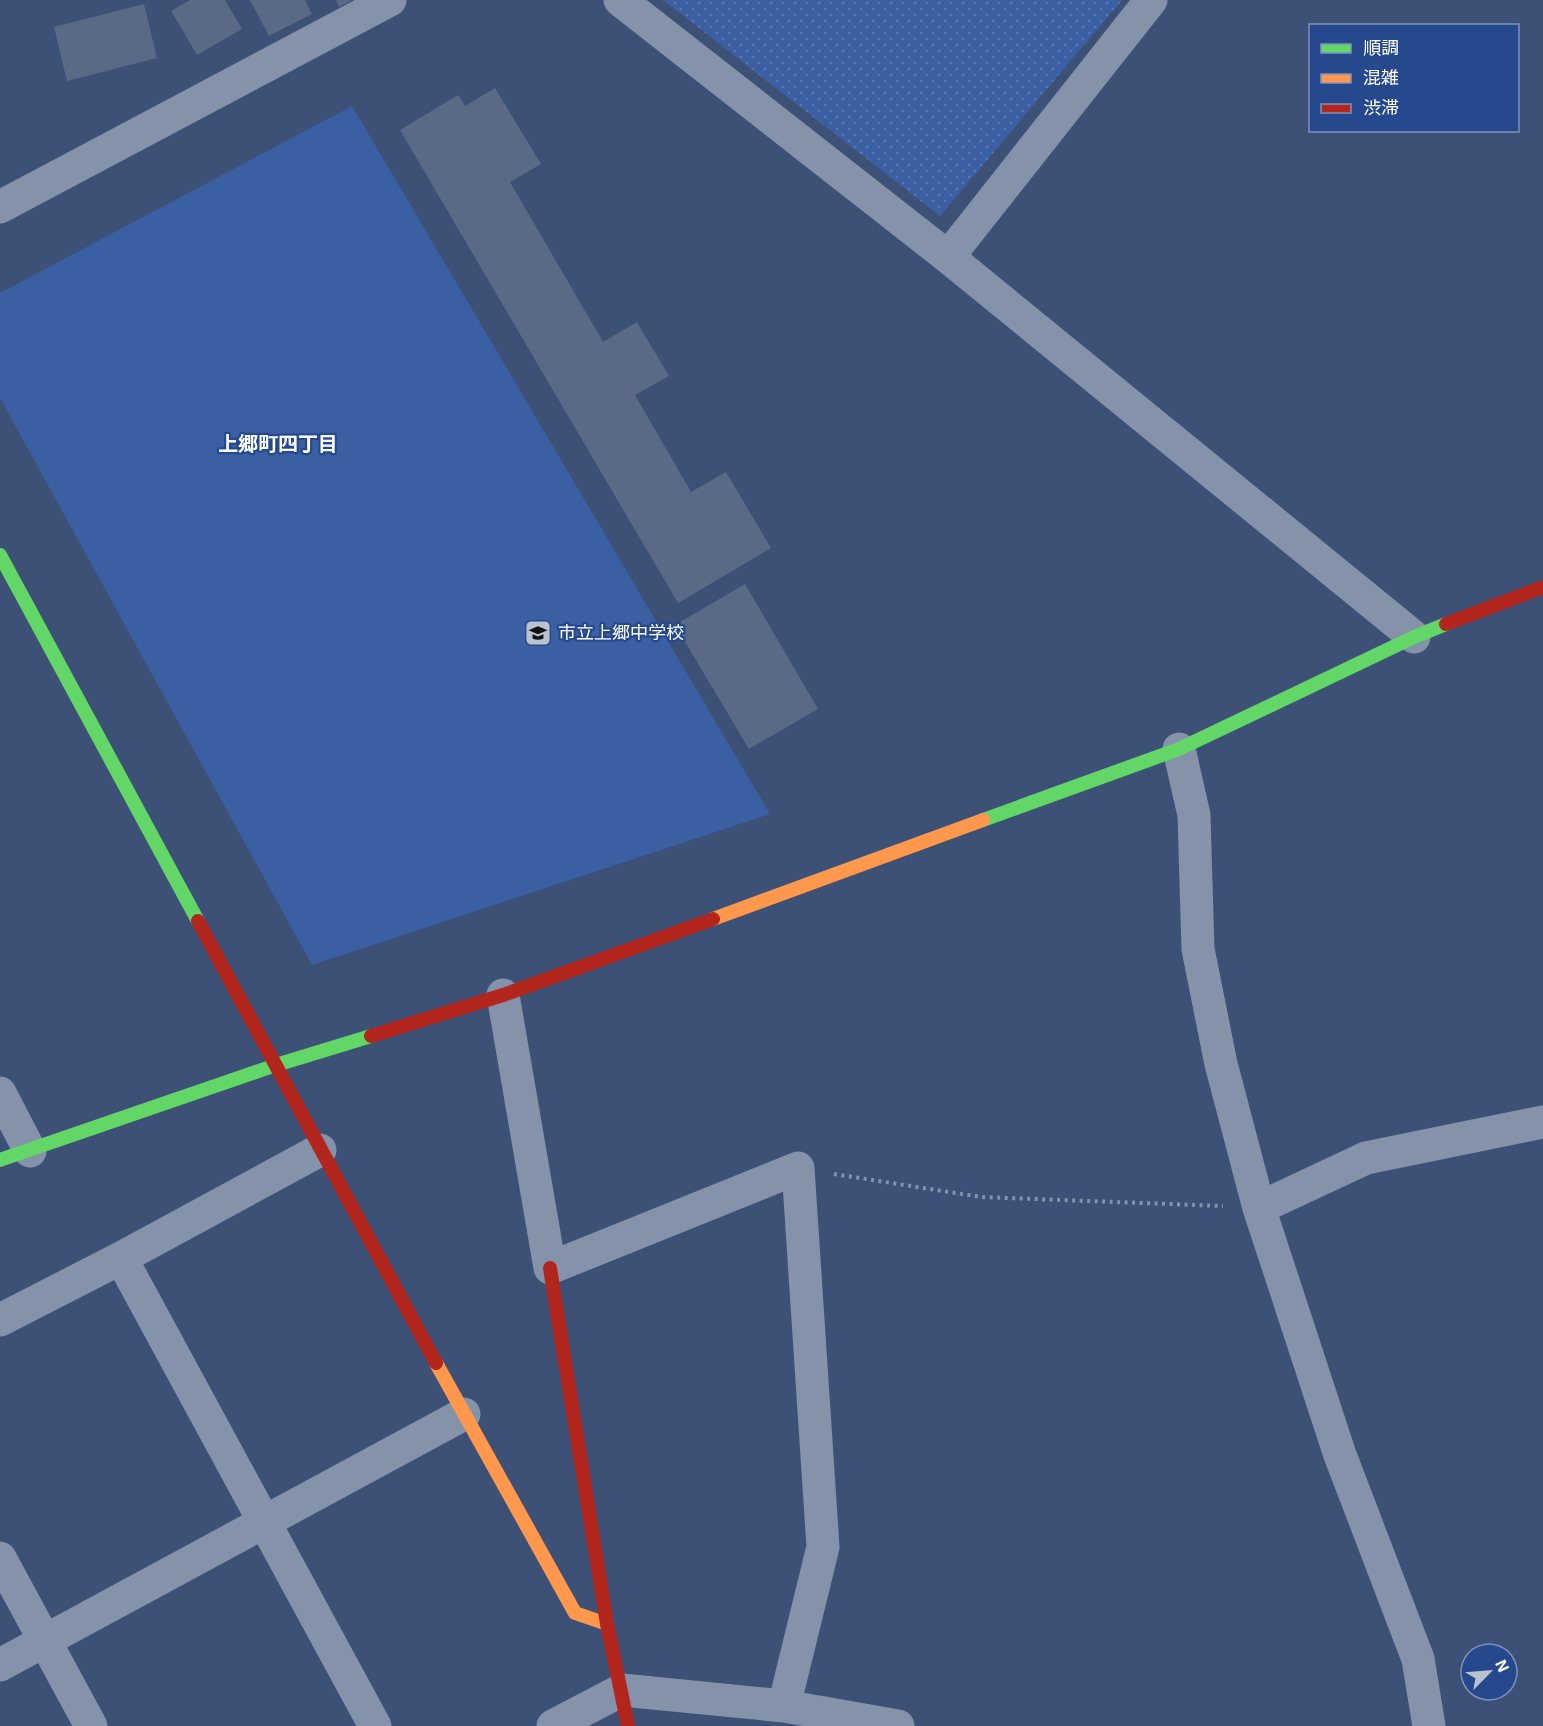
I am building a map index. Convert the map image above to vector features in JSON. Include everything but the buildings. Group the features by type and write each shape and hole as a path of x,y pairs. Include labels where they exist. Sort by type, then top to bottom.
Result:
{"street":[{"path":"0,207 390,0"},
{"path":"620,0 948,257 1414,637"},
{"path":"948,257 1151,0"},
{"path":"3,565 464,1414 575,1613 607,1624"},
{"path":"0,1093 15,1156 276,1065 503,994 1179,749 1414,637 1543,587"},
{"path":"1179,749 1194,815 1198,949 1221,1064 1259,1208 1340,1455 1419,1659 1429,1726"},
{"path":"503,994 607,1624 628,1726"},
{"path":"1259,1208 1366,1158 1543,1122"},
{"path":"0,1320 121,1258 320,1150"},
{"path":"550,1268 798,1168 823,1547 784,1706"},
{"path":"121,1258 375,1726"},
{"path":"0,1665 464,1414"},
{"path":"0,1558 91,1726"},
{"path":"553,1726 622,1690 784,1706 898,1726"}],"path":[{"path":"798,1168 981,1197 1259,1208"}],"shaded area":[{"path":"663,0 1122,0 940,216"},
{"path":"352,106 770,814 312,965 0,398 0,293"}],"traffic: fast":[{"path":"0,555 198,921"},
{"path":"983,820 1179,749 1446,624"},
{"path":"0,1160 276,1065 371,1036"}],"traffic: slow":[{"path":"713,919 983,820"},
{"path":"436,1363 575,1613 607,1624"}],"traffic: jam":[{"path":"1446,624 1543,587"},
{"path":"371,1036 503,995 713,919"},
{"path":"198,921 436,1363"},
{"path":"550,1268 607,1624 628,1726"}],"place":[{"name":"市立上郷中学校","path":"538,633"}],"district":[{"name":"上郷町四丁目","path":"278,444"}]}
